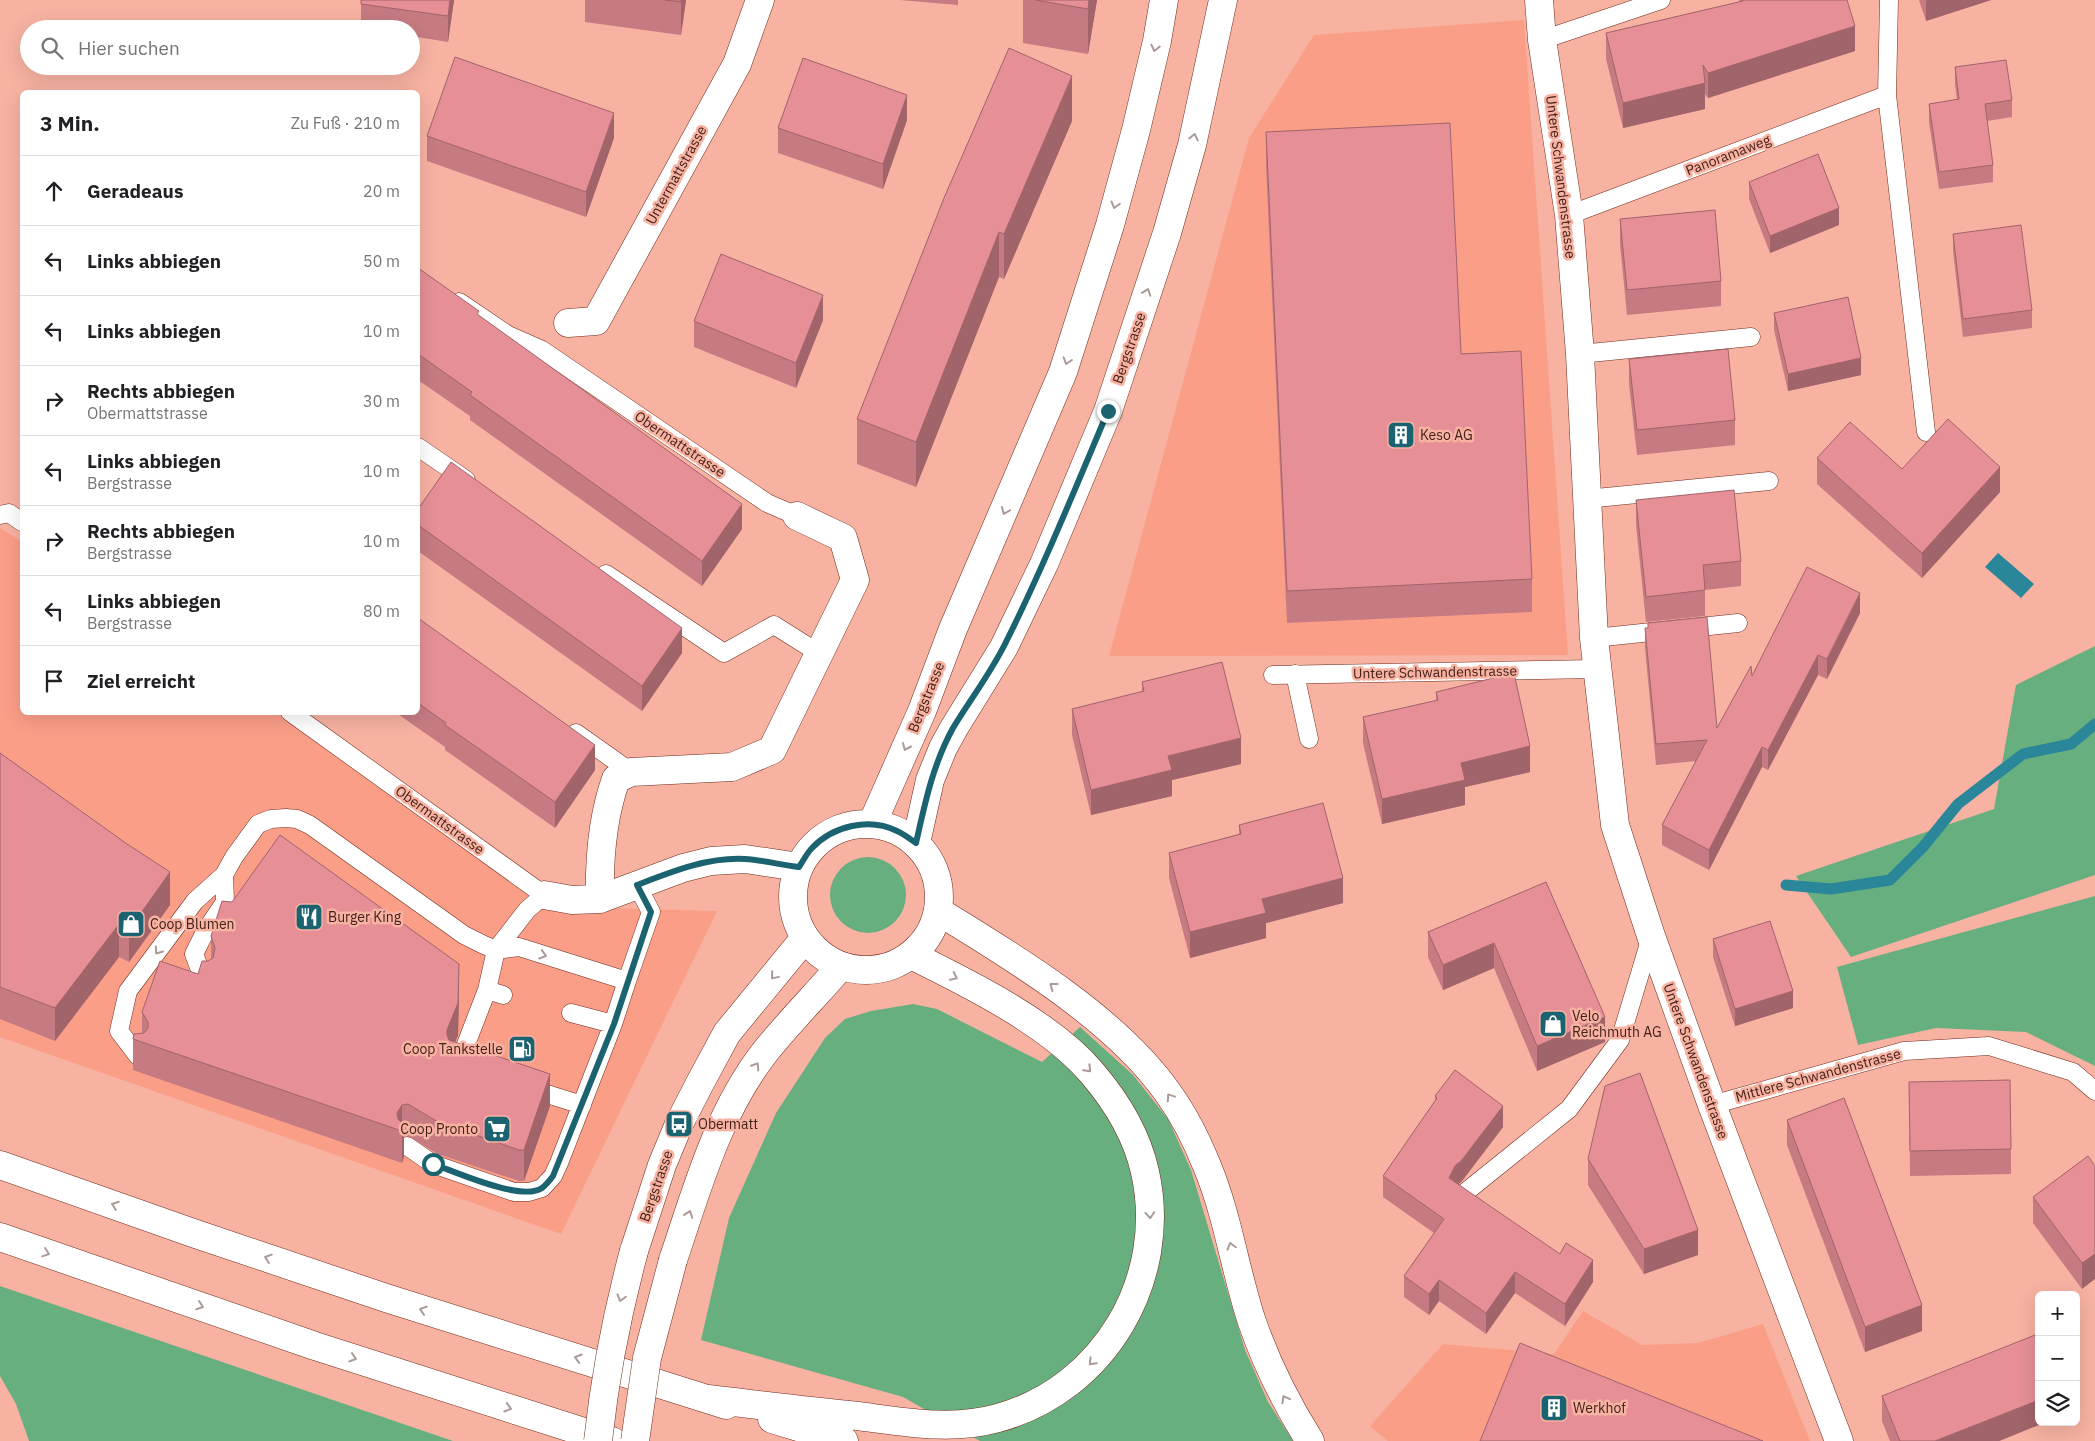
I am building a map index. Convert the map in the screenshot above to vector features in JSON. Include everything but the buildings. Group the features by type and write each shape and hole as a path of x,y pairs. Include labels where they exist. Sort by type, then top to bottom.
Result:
{"main road":[{"name":"Untermattstrasse","path":"568,323 596,321 737,64 760,0"},
{"name":"Bergstrasse","path":"872,824 922,711 953,629 1063,372 1110,225 1136,130 1164,0"},
{"name":"Bergstrasse","path":"916,843 930,780 943,748 1004,646 1044,564 1108,411 1167,234 1192,145 1223,0"},
{"name":"Untere Schwandenstrasse","path":"1539,0 1542,40 1569,215 1580,354 1596,669 1615,825 1651,936 1712,1105 1839,1441"},
{"name":"Obermattstrasse","path":"631,772 732,767 772,750 855,580 843,538 797,516"},
{"path":"600,899 599,861 609,798 616,779 631,772"},
{"path":"872,824 896,830 916,843 931,863 939,886 938,911 933,928 924,943 911,955 895,964 877,970 858,970 840,966 821,955 805,938 795,916 792,891 799,867 811,848 828,834 849,826 872,824"},
{"name":"Obermattstrasse","path":"544,895 572,900 600,899 683,868 711,861 745,859 799,867"},
{"path":"938,911 1041,977 1098,1021 1132,1052 1168,1093 1196,1140 1208,1168 1252,1321 1272,1375 1310,1441"},
{"name":"Bergstrasse","path":"598,1441 602,1399 615,1324 634,1251 662,1165 679,1124 727,1033 805,938"},
{"path":"708,1399 917,1424 963,1424 999,1418 1041,1401 1064,1387 1080,1373 1096,1358 1121,1326 1138,1290 1144,1270 1151,1222 1145,1173 1131,1133 1104,1089 1090,1071 1052,1037 969,984 911,955"},
{"path":"635,1441 647,1358 673,1260 709,1156 736,1098 765,1053 840,966"},
{"path":"0,1165 386,1298 844,1441"},
{"path":"0,1237 315,1346 612,1441"}],"lane":[{"path":"1542,40 1661,0"},
{"path":"1888,0 1886,95 1926,432"},
{"name":"Panoramaweg","path":"1569,215 1886,95"},
{"name":"Obermattstrasse","path":"442,290 508,335 542,350 767,503 797,516"},
{"path":"1580,354 1751,336"},
{"path":"420,448 481,490"},
{"path":"1586,499 1769,480"},
{"path":"0,515 9,513 20,521"},
{"path":"594,566 724,654 774,625 820,654"},
{"path":"1594,638 1738,623"},
{"name":"Untere Schwandenstrasse","path":"1273,675 1596,669"},
{"path":"1295,674 1309,739"},
{"name":"Obermattstrasse","path":"294,715 544,895"},
{"path":"560,722 631,772"},
{"path":"138,1056 119,1031 128,991 195,901 224,875 234,857 258,824 272,820 297,820 310,825 464,934 496,950 519,947 627,981"},
{"path":"206,983 194,954 206,930 225,902 224,875"},
{"path":"407,1146 433,1164 514,1192 529,1192 542,1188 553,1176 614,1024 651,912 637,885"},
{"path":"474,1070 457,1065 495,992 496,950 527,910 544,895"},
{"path":"1462,1196 1569,1109 1620,1040 1651,936"},
{"path":"571,1013 614,1024"},
{"name":"Mittlere Schwandenstrasse","path":"1712,1105 1904,1051 1989,1046 2073,1072 2095,1091"},
{"path":"510,1082 582,1105"}],"shaded area":[{"path":"1524,20 1568,655 1109,656 1249,138 1314,35"},
{"path":"0,528 20,541 20,715 284,715 576,907 717,911 561,1234 0,1037"},
{"path":"1583,1311 1642,1345 1698,1343 1763,1324 1810,1441 1388,1441 1370,1426 1443,1344 1554,1354"}],"green space":[{"path":"2095,646 2095,875 1851,957 1796,876 1994,809 2016,685"},
{"path":"876,857 889,863 900,874 906,887 904,910 889,927 876,933 860,933 847,927 832,910 830,887 836,874 853,859"},
{"path":"2095,896 2095,1066 2026,1032 1936,1028 1858,1045 1837,967"},
{"path":"913,1004 937,1009 1042,1062 1080,1027 1133,1075 1168,1119 1191,1170 1245,1350 1268,1402 1293,1441 980,1441 903,1397 701,1340 729,1218 776,1113 825,1038 845,1019 871,1011"},
{"path":"0,1286 453,1441 29,1441 16,1404 0,1376"}],"water":[{"path":"1998,553 2034,584 2021,598 1985,567"}],"waterway":[{"path":"1786,885 1831,889 1890,880 1923,847 1958,804 2023,754 2071,744 2095,724"}],"place":[{"name":"Keso AG","path":"1401,435"},
{"name":"Burger King","path":"309,917"},
{"name":"Coop Blumen","path":"131,924"},
{"name":"Velo Reichmuth AG","path":"1553,1024"},
{"name":"Coop Tankstelle","path":"522,1049"},
{"name":"Obermatt","path":"679,1124"},
{"name":"Coop Pronto","path":"497,1129"},
{"name":"Werkhof","path":"1554,1408"}],"route":[{"path":"433,1164 514,1192 529,1192 542,1188 553,1176 614,1024 651,912 637,885 683,868 711,861 745,859 799,867 811,848 828,834 849,826 872,824 896,830 916,843 930,780 943,748 1004,646 1044,564 1108,411"}]}
